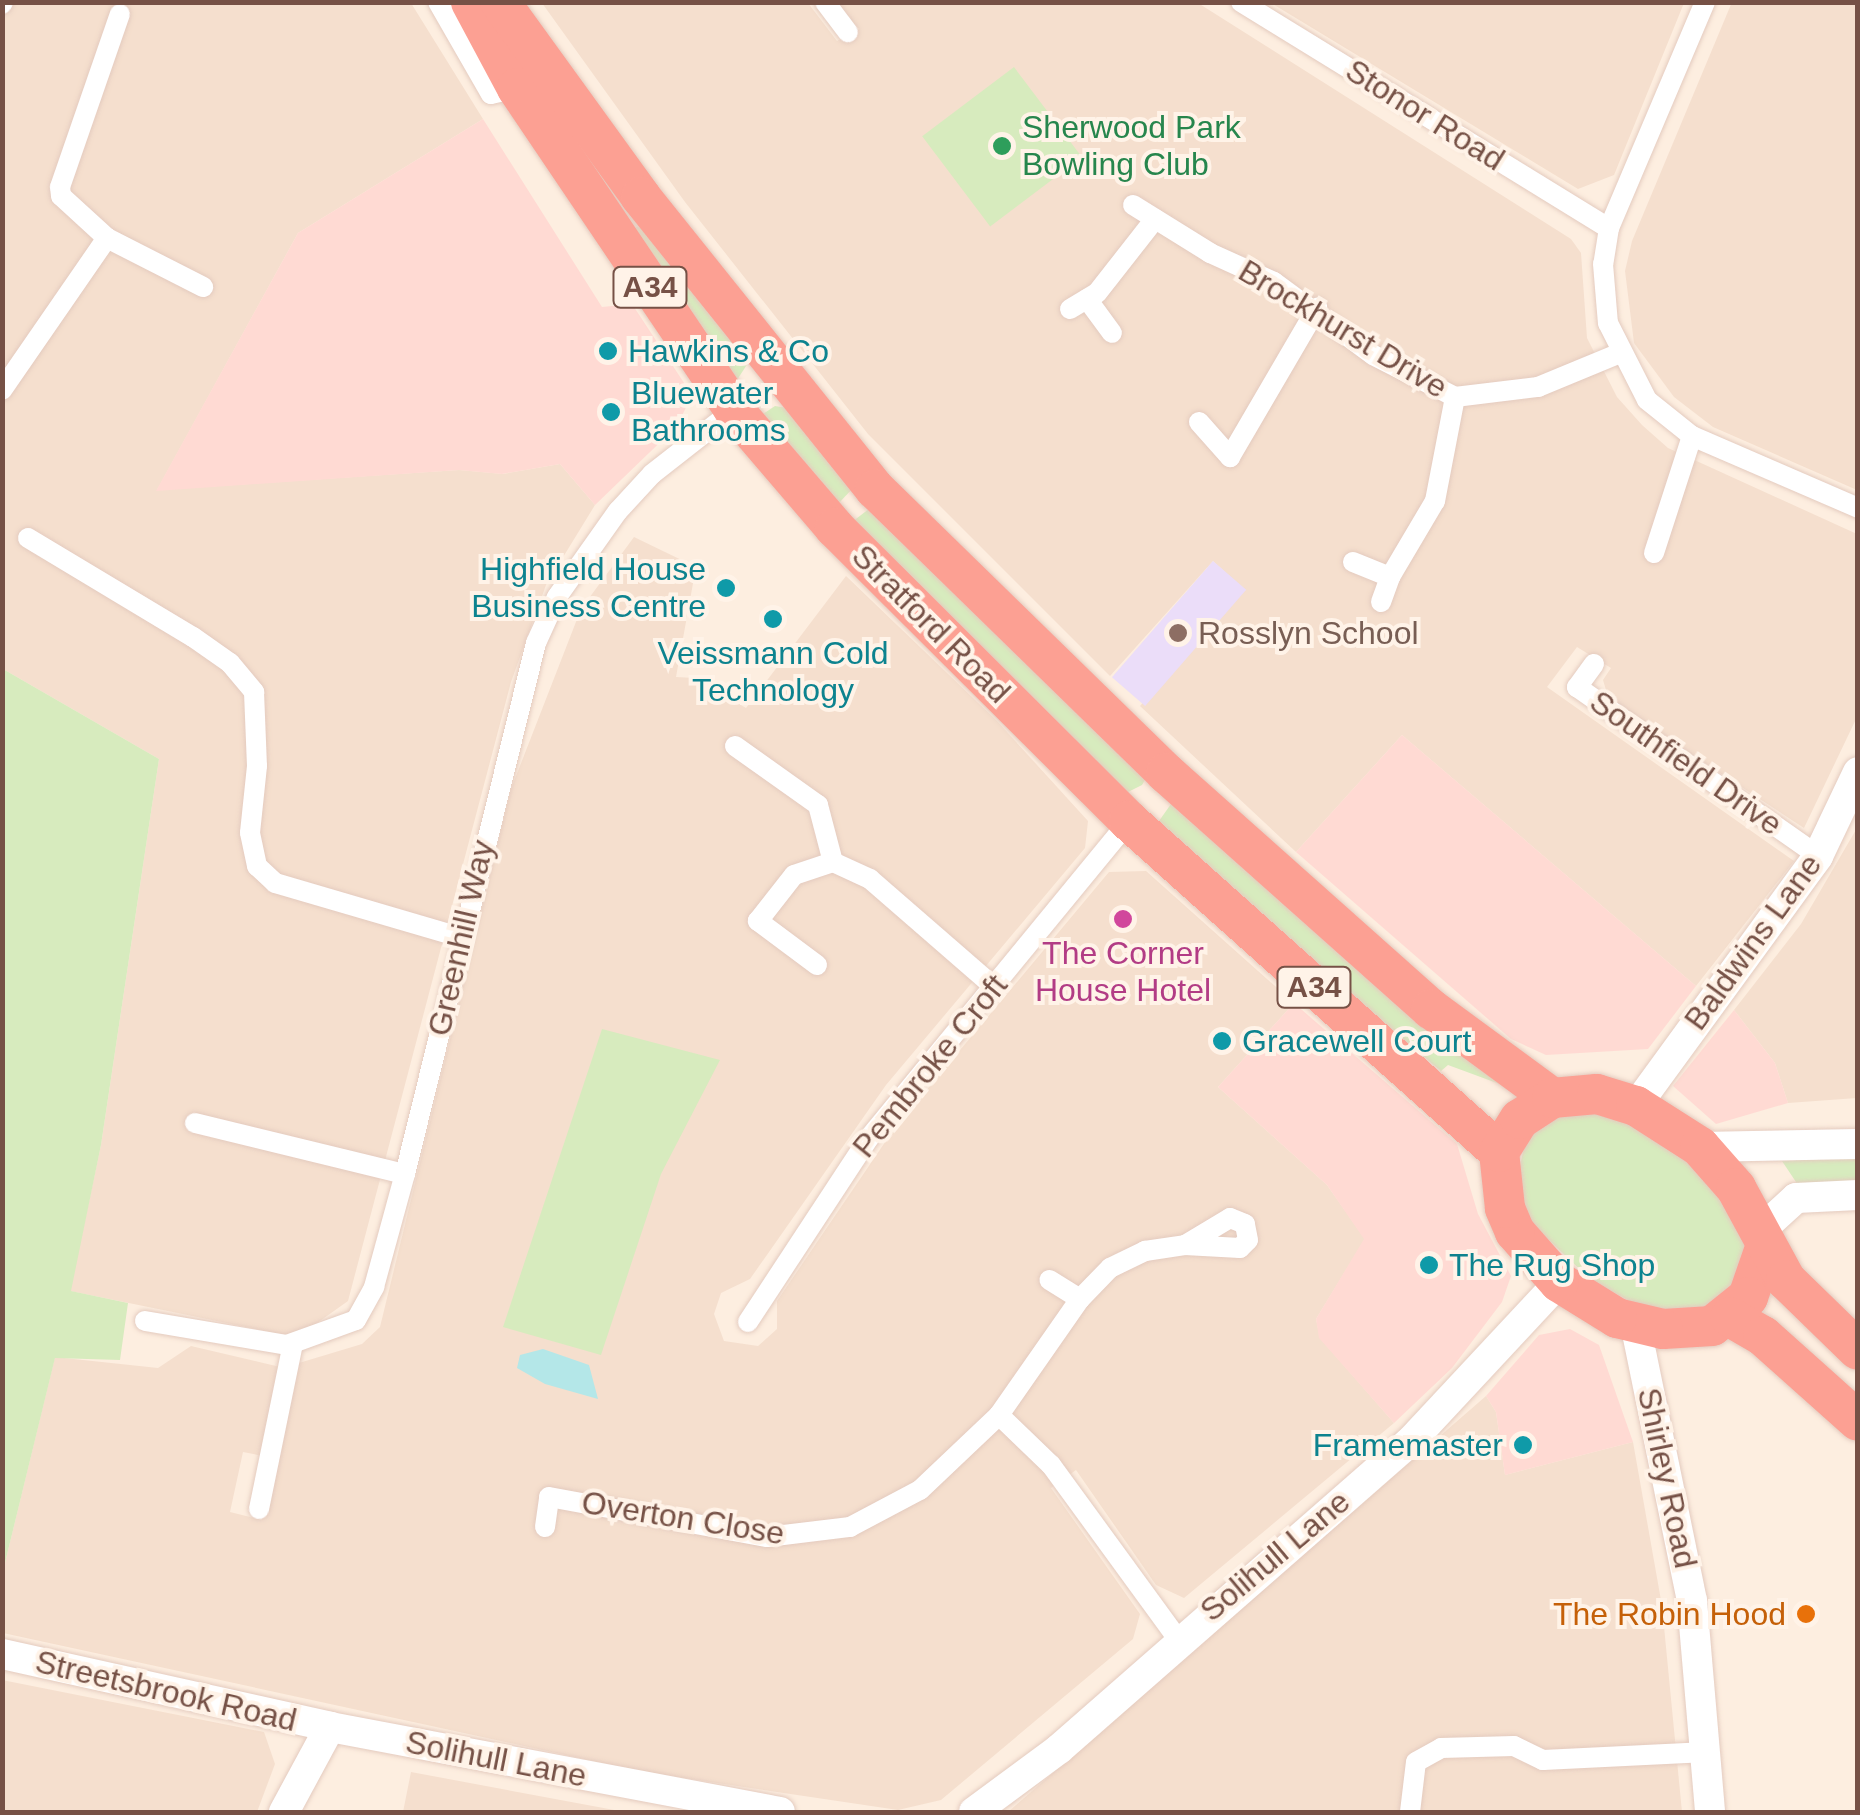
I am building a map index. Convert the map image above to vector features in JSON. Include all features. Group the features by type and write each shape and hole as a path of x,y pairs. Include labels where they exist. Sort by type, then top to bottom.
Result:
{"highway":[{"name":"Stratford Road","path":"471,2 622,209 734,410 835,528 1128,821 1500,1152"},
{"name":"Stratford Road","path":"500,2 526,73"},
{"name":"Stratford Road","path":"622,209 781,373 876,489 1166,772 1430,1009 1552,1098"},
{"path":"734,410 781,373"},
{"path":"835,528 876,489"},
{"path":"1128,821 1166,772"},
{"path":"1763,1238 1748,1297 1730,1318 1692,1331 1634,1324 1590,1306 1558,1282 1514,1232 1504,1208 1500,1152 1520,1119 1552,1098 1597,1094 1636,1106 1700,1147 1736,1188 1808,1307 1858,1350"},
{"path":"1730,1318 1763,1336 1858,1421"}],"main road":[{"name":"Baldwins Lane","path":"1636,1106 1818,856 1846,828 1858,772"},
{"path":"1700,1147 1858,1144"},
{"path":"1763,1238 1796,1198 1858,1195"},
{"name":"Solihull Lane","path":"974,1812 1058,1748 1178,1639 1409,1443 1558,1282"},
{"name":"Shirley Road","path":"1634,1324 1692,1602 1708,1752 1710,1812"},
{"name":"Streetsbrook Road","path":"2,1654 330,1728"},
{"path":"284,1812 330,1728"},
{"name":"Solihull Lane","path":"330,1728 780,1812"}],"street":[{"path":"438,2 491,94 526,73"},
{"path":"825,2 848,32"},
{"name":"Stonor Road","path":"1241,2 1609,228"},
{"path":"1706,2 1609,228 1604,298 1620,353 1647,400 1692,436 1858,508"},
{"path":"120,14 60,187 107,238 202,287"},
{"name":"Brockhurst Drive","path":"1133,204 1317,308 1374,355 1454,397 1538,387 1620,353"},
{"path":"1112,333 1079,304 1139,248 1155,219"},
{"path":"2,390 107,238"},
{"path":"1199,422 1225,466 1317,308"},
{"path":"1381,602 1390,577 1434,501 1454,397"},
{"name":"Greenhill Way","path":"145,1321 293,1343 356,1320 374,1287 406,1174 460,937 536,643 557,597 652,474 734,410"},
{"path":"1654,553 1692,436"},
{"path":"28,538 192,637 230,663 254,692 257,766 250,833 256,866 274,883 460,937"},
{"path":"1353,562 1390,577"},
{"name":"Southfield Drive","path":"1594,664 1576,687 1818,856"},
{"path":"735,746 818,805 833,862"},
{"name":"Pembroke Croft","path":"748,1322 868,1139 1128,821"},
{"path":"817,965 758,921 794,875 833,862 870,879 993,986"},
{"path":"195,1124 406,1174"},
{"path":"1178,1639 1052,1465 999,1415 1080,1299 1110,1268 1145,1251 1185,1245"},
{"path":"1050,1280 1080,1299"},
{"path":"259,1509 293,1343"},
{"name":"Overton Close","path":"545,1527 549,1498 767,1536 850,1527 920,1490 999,1415"},
{"path":"1410,1812 1416,1762 1442,1748 1514,1746 1554,1760 1708,1752"}],"shaded area":[{"path":"1732,2 1857,3 1857,490 1713,427 1674,397 1634,343 1625,271 1632,241"},
{"path":"3,3 411,3 483,119 298,233 157,490 459,470 503,474 560,464 595,505 546,585 511,682 348,1301 310,1328 285,1335 70,1291 101,1145 159,759 3,669"},
{"path":"542,3 808,3 837,41 859,29 837,3 1198,3 1571,239 1581,253 1587,338 1617,397 1642,425 1668,448 1857,534 1857,717 1804,828 1609,700 1603,680 1611,668 1577,647 1547,687 1794,861 1696,986 1402,735 1296,852 1140,706 1245,590 1213,561 1110,676 868,434 685,202"},
{"path":"1271,3 1684,3 1614,175 1578,189"},
{"path":"483,119 602,307 632,304 692,395 677,426 595,505 560,464 502,474 459,470 156,491 298,233"},
{"path":"634,537 696,567 676,677 695,678 746,708 846,576 997,721 1088,821 1085,848 886,1085 750,1279 721,1293 714,1314 724,1341 758,1346 777,1329 777,1301 894,1129 1109,872 1146,871 1294,1003 1218,1087 1327,1185 1365,1239 1316,1319 1320,1338 1394,1423 1184,1598 1156,1585 1076,1470 1051,1488 1140,1614 1133,1639 941,1800 898,1810 644,1772 3,1633 3,1571 55,1357 158,1368 191,1346 280,1367 263,1456 243,1452 230,1512 262,1520 299,1363 362,1344 380,1327 511,789 581,609"},
{"name":"Rosslyn School","path":"1213,561 1246,590 1145,706 1112,677"},
{"path":"1402,735 1696,986 1648,1049 1546,1055 1511,1039 1296,852"},
{"path":"1857,828 1857,1098 1788,1103 1775,1063 1734,1010 1801,924"},
{"path":"1294,1003 1457,1144 1478,1214 1511,1276 1502,1302 1452,1368 1394,1423 1319,1338 1316,1319 1364,1239 1327,1185 1218,1087"},
{"path":"1734,1010 1775,1063 1788,1103 1716,1124 1673,1086"},
{"path":"1570,1329 1599,1345 1633,1442 1505,1475 1496,1412 1486,1396 1539,1335"},
{"path":"1486,1396 1496,1412 1505,1475 1633,1442 1662,1606 1682,1812 1008,1812"},
{"path":"2,1680 264,1732 275,1764 257,1812 3,1812"},
{"path":"411,1772 625,1812 403,1812"}],"green space":[{"name":"Sherwood Park Bowling Club","path":"1014,67 1082,157 990,226 922,136"},
{"path":"637,227 652,231 748,363 737,380 628,230"},
{"path":"775,406 787,408 855,486 837,505 763,414"},
{"path":"874,505 1145,780 1142,785 1128,792 852,522"},
{"path":"3,669 159,759 101,1145 71,1291 128,1303 120,1360 55,1358 3,1571"},
{"path":"1171,804 1505,1086 1448,1065 1441,1071 1323,972 1159,821"},
{"path":"602,1029 720,1060 661,1174 601,1355 503,1327"},
{"path":"1611,1110 1672,1144 1713,1185 1746,1238 1735,1290 1701,1311 1668,1314 1633,1303 1591,1280 1531,1223 1516,1186 1527,1132 1547,1119"},
{"path":"1857,1156 1857,1181 1798,1185 1782,1161"}],"water":[{"path":"543,1349 589,1365 598,1399 545,1384 517,1368 520,1355"}],"place":[{"name":"Sherwood Park Bowling Club","path":"1002,146"},
{"name":"Hawkins & Co","path":"608,351"},
{"name":"Bluewater Bathrooms","path":"611,412"},
{"name":"Highfield House Business Centre","path":"726,588"},
{"name":"Veissmann Cold Technology","path":"773,619"},
{"name":"Rosslyn School","path":"1178,633"},
{"name":"The Corner House Hotel","path":"1123,919"},
{"name":"Gracewell Court","path":"1222,1041"},
{"name":"The Rug Shop","path":"1429,1265"},
{"name":"Framemaster","path":"1523,1445"},
{"name":"The Robin Hood","path":"1806,1614"}]}
